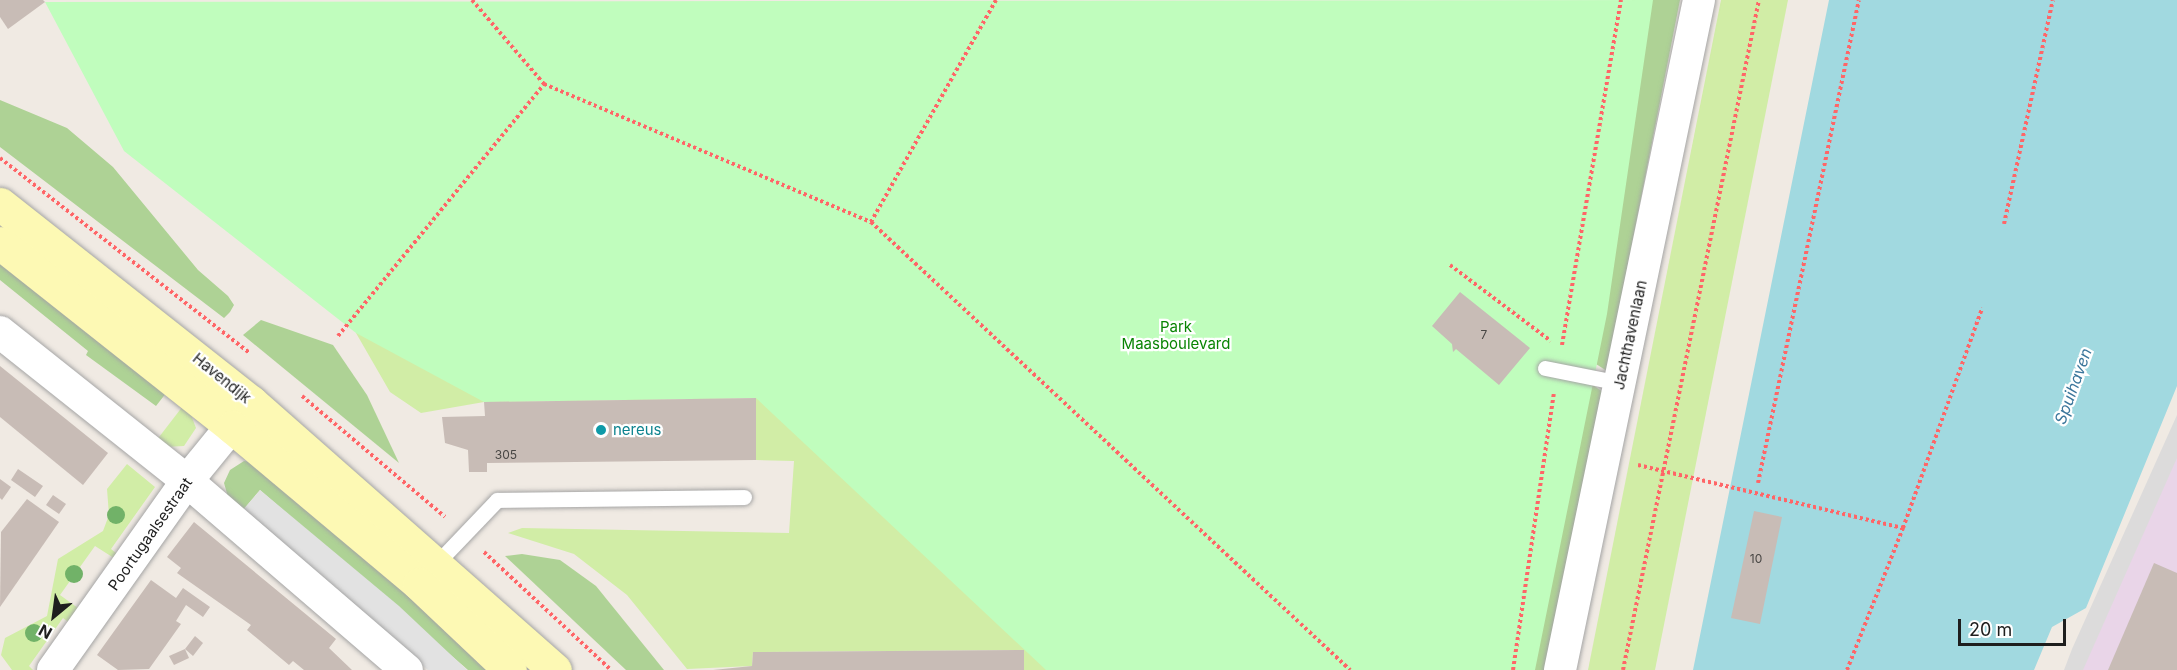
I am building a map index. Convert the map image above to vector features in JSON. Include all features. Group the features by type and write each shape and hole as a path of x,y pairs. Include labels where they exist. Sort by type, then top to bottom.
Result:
{"street":[{"name":"Jachthavenlaan","path":"1560,670 1699,0"},
{"name":"Havendijk","path":"0,204 428,573 555,670"},
{"name":"Havendijk","path":"0,243 242,415"},
{"path":"0,332 187,481 406,670"},
{"name":"Poortugaalsestraat","path":"53,670 187,481 242,415"},
{"name":"Havendijk","path":"428,573 510,670"}],"lane":[{"path":"1552,369 1620,383"},
{"path":"428,573 497,500 744,497"}],"path":[{"path":"472,0 544,84 871,222 1350,670"},
{"path":"871,222 996,0"},
{"path":"1450,265 1561,349 1621,0"},
{"path":"1623,670 1760,0"},
{"path":"1758,483 1859,0"},
{"path":"2004,224 2053,0"},
{"path":"338,336 544,84"},
{"path":"1847,670 1903,528 1983,308"},
{"path":"1513,670 1552,369"},
{"path":"1604,459 1664,470 1903,528"}],"shaded area":[{"path":"2177,415 2177,670 2064,670 2072,649"},
{"path":"2177,458 2177,670 2083,670"},
{"path":"260,490 399,606 467,670 428,670 243,510"}],"green space":[{"path":"1632,0 1680,0 1607,371 1577,352"},
{"name":"Park Maasboulevard","path":"1653,0 1607,314 1535,670 1046,670 756,398 484,402 356,333 124,151 45,2"},
{"path":"1721,0 1788,0 1655,670 1588,670"},
{"path":"0,100 67,128 113,167 198,270 228,296 234,305 230,312 224,318 0,147"},
{"path":"526,119 1337,670 1024,670 1024,650 753,652 752,666 687,669 627,595 574,554 508,533 522,528 789,533 794,461 756,460 756,398 484,402 421,413 390,392 356,333"},
{"path":"0,252 170,388 156,406 86,355 88,351 0,280"},
{"path":"261,320 333,345 367,395 399,463 243,335"},
{"path":"1574,372 1603,392 1547,670 1530,670"},
{"path":"186,402 196,428 184,446 165,447 156,441"},
{"path":"244,461 260,463 497,670 468,670 260,490 243,510 228,497 224,483 230,470"},
{"path":"127,464 155,487 111,549 120,556 117,560 95,546 60,595 82,611 72,625 63,618 29,666 33,670 12,670 1,655 5,638 47,616 58,559 103,531 109,515 107,489"},
{"path":"522,554 560,560 596,586 664,670 626,670 505,556"}],"water":[{"name":"Spuihaven","path":"1829,0 2177,0 2177,386 2086,608 2052,627 2034,670 1693,670"}],"building":[{"path":"0,0 43,0 45,2 8,29 0,17"},
{"path":"1460,292 1530,348 1499,385 1456,349 1453,352 1452,344 1432,326"},
{"path":"0,366 108,453 83,485 0,417"},
{"name":"nereus","path":"756,398 756,460 487,463 487,472 469,472 468,450 445,443 442,417 485,416 484,402"},
{"path":"18,469 43,486 35,497 11,480"},
{"path":"0,479 11,487 2,500 0,498"},
{"path":"53,495 66,504 59,514 46,505"},
{"path":"27,499 59,522 0,607 1,532"},
{"path":"1754,511 1782,517 1760,624 1731,618"},
{"path":"194,522 336,639 329,648 352,670 304,670 293,661 289,665 247,630 251,625 177,573 181,568 167,557"},
{"path":"2154,563 2177,573 2177,670 2108,670"},
{"path":"151,580 176,598 183,588 210,607 203,617 186,605 176,621 181,624 149,669 118,670 97,655"},
{"path":"195,636 203,643 193,656 185,649"},
{"path":"185,649 189,658 174,665 169,656"},
{"path":"1024,650 1024,670 713,670 752,666 753,652"}],"place":[{"name":"nereus","path":"601,430"}]}
